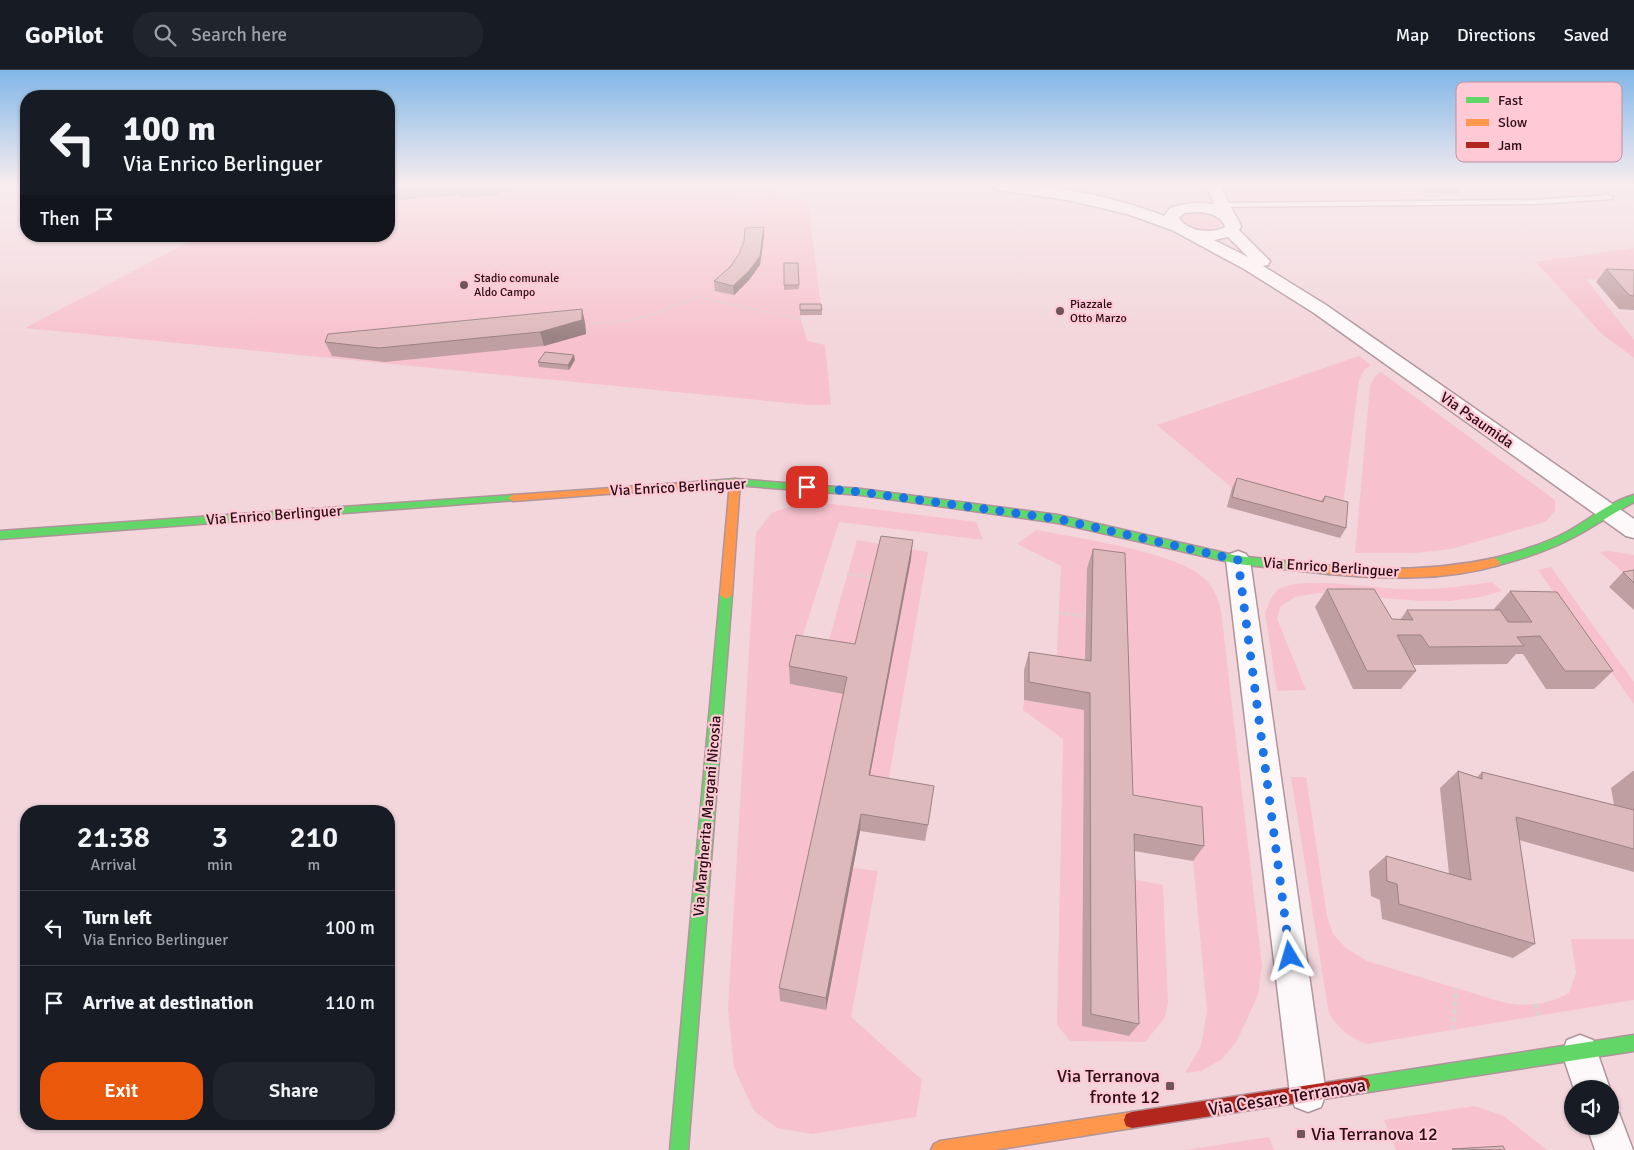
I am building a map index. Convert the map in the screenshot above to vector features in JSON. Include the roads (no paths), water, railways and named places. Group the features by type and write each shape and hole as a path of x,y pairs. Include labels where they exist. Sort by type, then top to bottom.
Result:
{"street":[{"path":"1196,236 1250,265 1320,310"},
{"path":"1237,236 1240,242 1320,310"},
{"name":"Via Psaumida","path":"1320,310 1634,530"},
{"name":"Via Enrico Berlinguer","path":"0,535 736,482 861,492 1058,519 1238,560 1350,572 1439,572 1479,566 1516,557 1570,535 1606,512 1634,498"},
{"name":"Via Margherita Margani Nicosia","path":"679,1150 736,482"},
{"path":"1238,560 1308,1094"},
{"name":"Via Cesare Terranova","path":"940,1150 1580,1053 1634,1043"},
{"path":"1580,1053 1589,1080"},
{"path":"1609,1135 1614,1150"}],"place":[{"name":"Stadio comunale Aldo Campo","path":"464,285"},
{"name":"Piazzale Otto Marzo","path":"1060,311"},
{"name":"Via Terranova fronte 12","path":"1170,1086"},
{"name":"Via Terranova 12","path":"1301,1134"}]}
